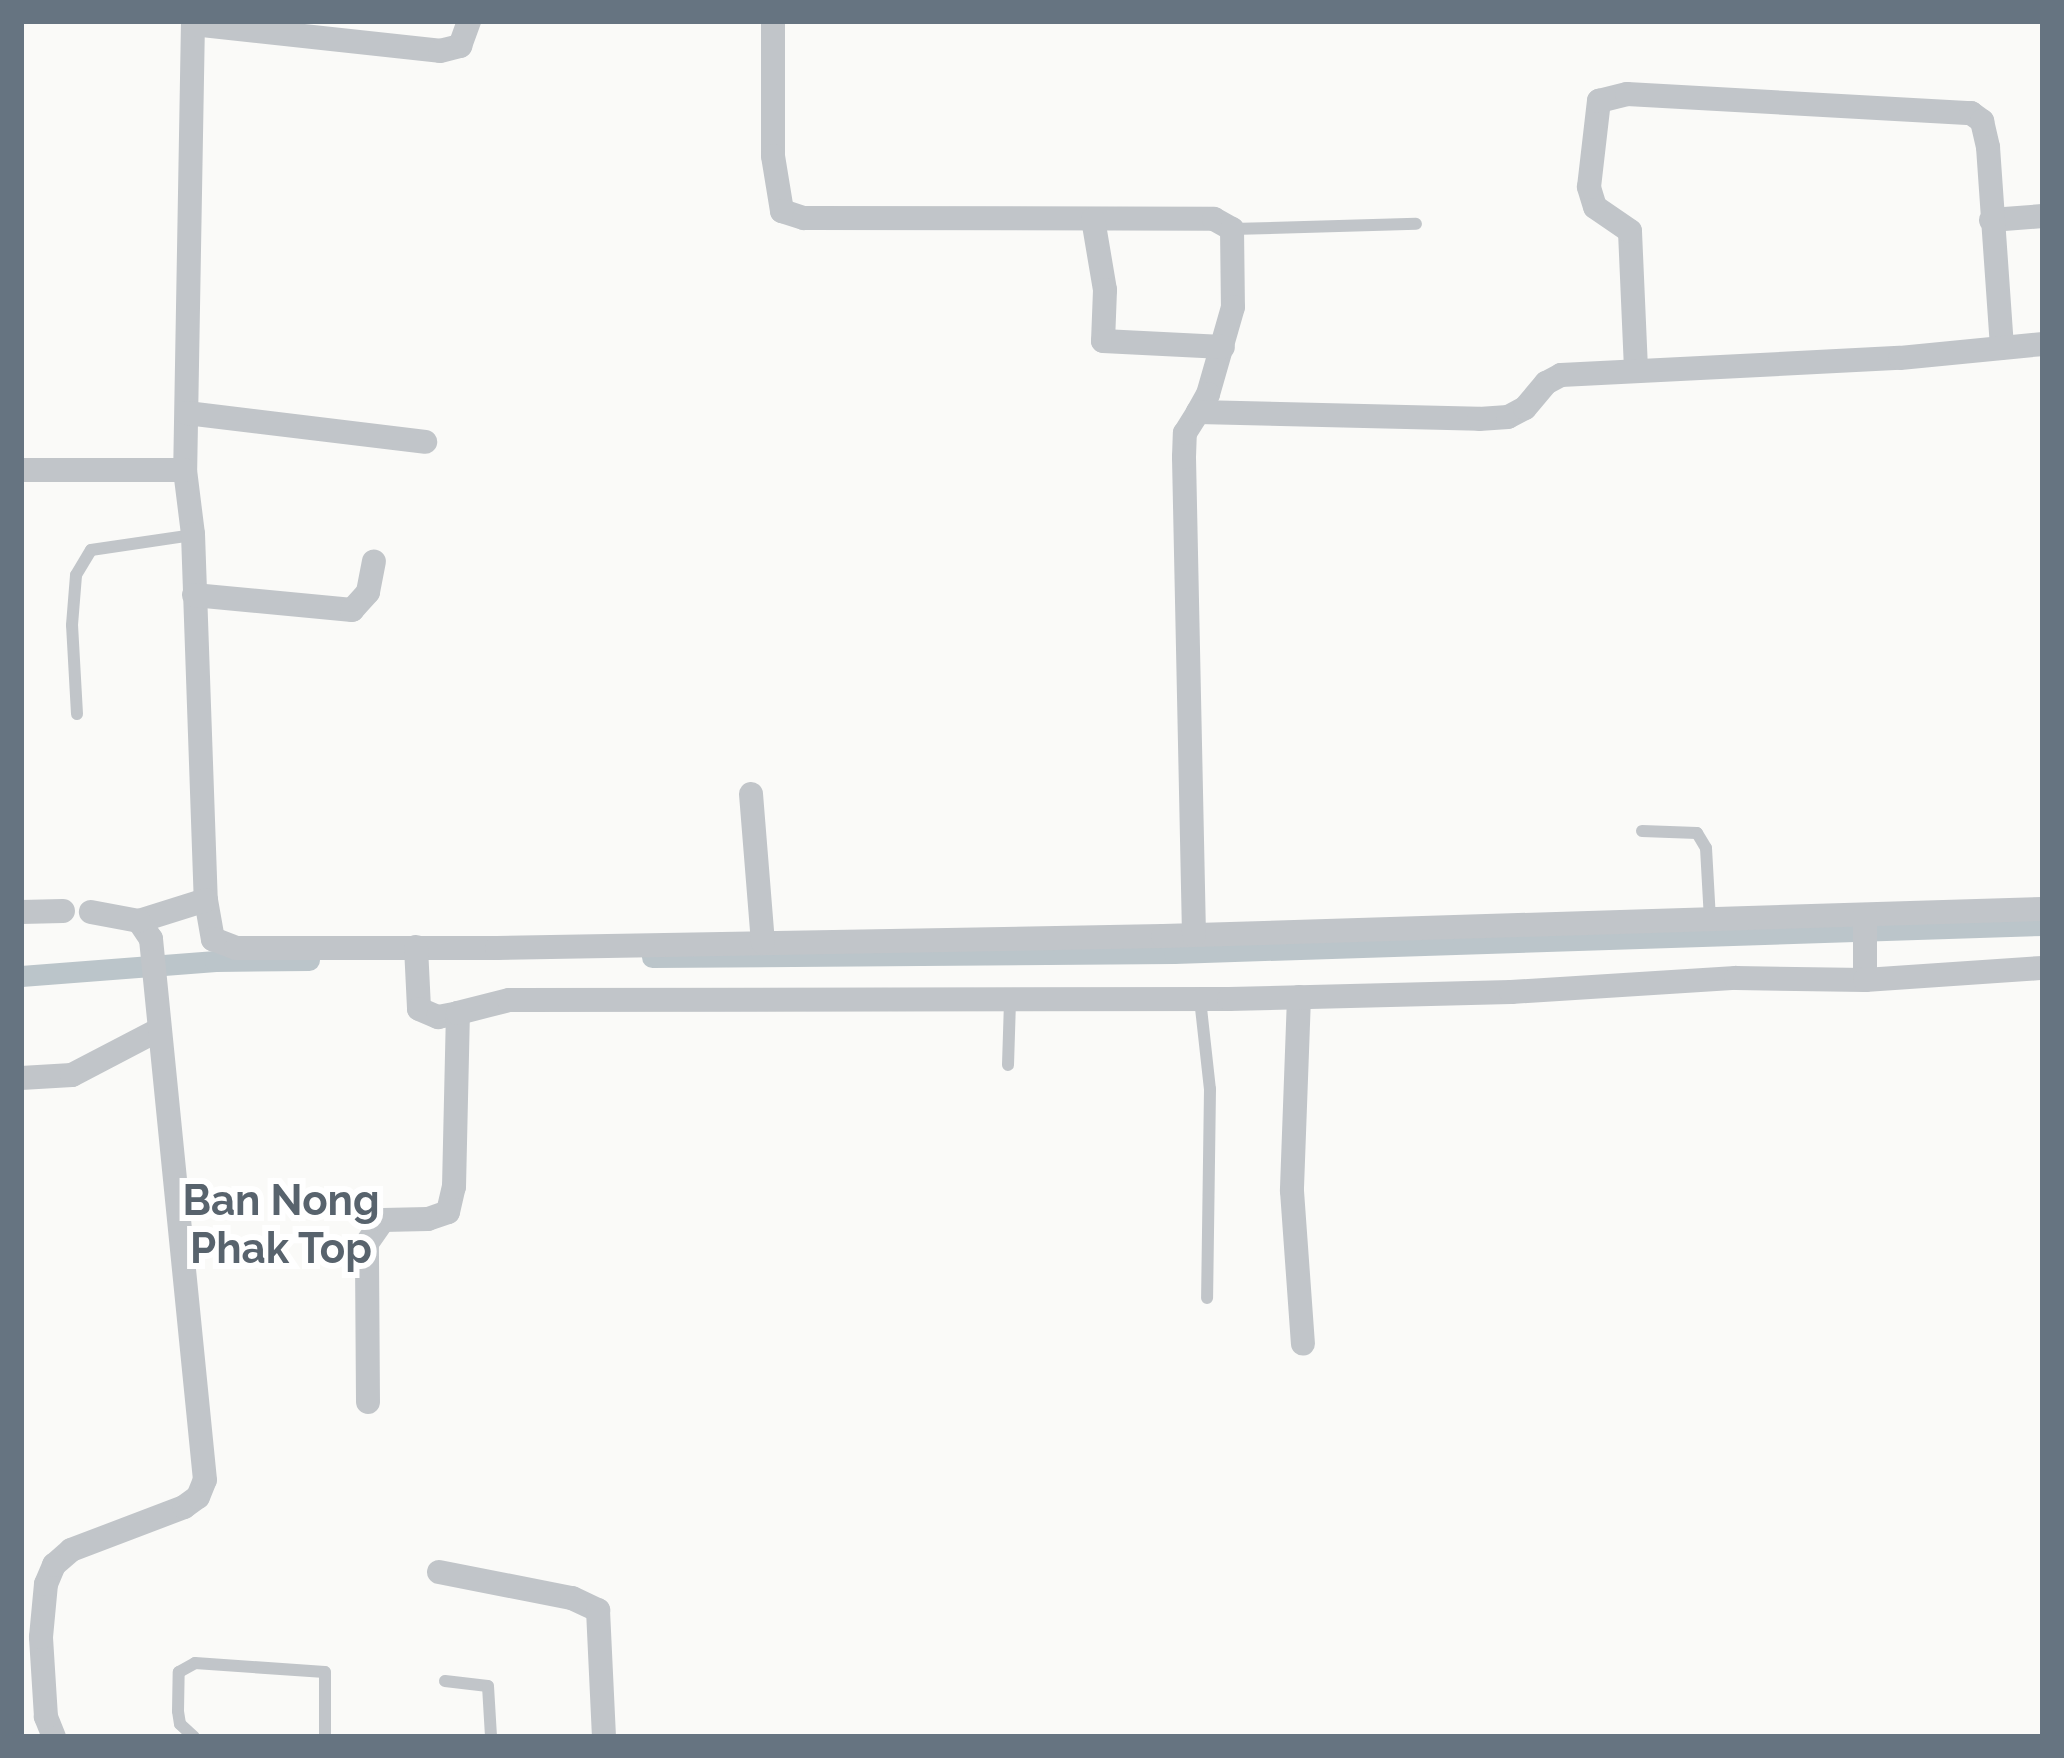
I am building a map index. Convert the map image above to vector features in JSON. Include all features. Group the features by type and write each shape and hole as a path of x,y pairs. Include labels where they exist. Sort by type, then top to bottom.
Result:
{"street":[{"path":"469,21 460,46 440,51 193,23 184,470 193,535 206,900 213,939 236,948 416,951 1865,919 2043,909"},
{"path":"773,21 773,156 782,211 804,218 1214,220 1232,229 1233,307 1198,412 1187,425 1184,457 1194,935"},
{"path":"1636,369 1630,231 1595,207 1589,196 1599,101 1606,95 1971,113 1982,122 1988,148 2002,348"},
{"path":"1991,220 2043,216"},
{"path":"1093,220 1105,290 1103,341 1223,347"},
{"path":"1198,412 1508,417 1562,375 2043,344"},
{"path":"187,413 424,442"},
{"path":"21,470 184,470"},
{"path":"194,595 352,610 368,592 374,562"},
{"path":"751,794 763,944"},
{"path":"91,912 145,930 206,900"},
{"path":"21,912 63,911"},
{"path":"1865,919 1865,976"},
{"path":"48,1736 41,1637 46,1584 54,1565 71,1550 184,1508 198,1497 206,1480 145,930"},
{"path":"416,951 414,997 419,1010 438,1017 509,1000 1299,997 2043,968"},
{"path":"1299,997 1292,1191 1303,1344"},
{"path":"368,1402 367,1244 383,1220 428,1219 448,1212 454,1187 458,1013"},
{"path":"21,1078 72,1075 157,1023"},
{"path":"439,1572 572,1598 598,1610 604,1737"}],"lane":[{"path":"1232,229 1416,224"},
{"path":"76,714 72,625 76,575 91,550 193,535"},
{"path":"1642,831 1697,833 1706,848 1711,920"},
{"path":"1200,999 1210,1089 1207,1298"},
{"path":"1008,1065 1010,1000"},
{"path":"194,1737 179,1724 179,1672 185,1665 282,1665 329,1672 325,1737"},
{"path":"445,1681 488,1686 491,1737"}],"waterway":[{"path":"652,957 1174,953 2043,925"},
{"path":"21,976 215,961 309,960"}],"district":[{"name":"Ban Nong Phak Top","path":"281,1225"}]}
